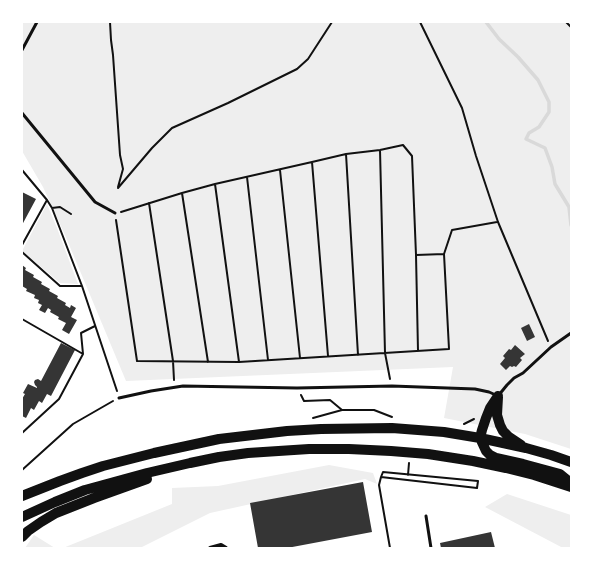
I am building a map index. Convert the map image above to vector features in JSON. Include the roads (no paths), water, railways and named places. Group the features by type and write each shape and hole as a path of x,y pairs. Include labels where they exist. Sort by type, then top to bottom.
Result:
{"main road":[{"path":"498,396 490,408 480,438 486,451 496,458 560,474 571,483"},
{"path":"498,396 497,415 503,431 509,437 526,448"},
{"path":"456,434 478,427 486,418"},
{"path":"22,496 103,466 154,453 219,439 287,431 392,428 456,434 526,448 571,462"},
{"path":"22,517 84,490 147,473 190,463 241,454 283,450 349,449 428,454 534,475 571,487"},
{"path":"22,537 28,531 56,513 190,463"}],"street":[{"path":"210,548 221,545 226,548"}],"lane":[{"path":"22,50 37,22"},
{"path":"22,113 95,202 115,213"},
{"path":"119,398 183,386 297,388 392,386 475,389 490,392 498,396 510,382 551,347 571,333"},
{"path":"426,516 431,548"}],"waterway":[{"path":"486,22 499,39 518,57 538,80 549,102 549,112 539,127 529,133 526,139 545,148 552,167 555,184 569,207 571,225"}]}
